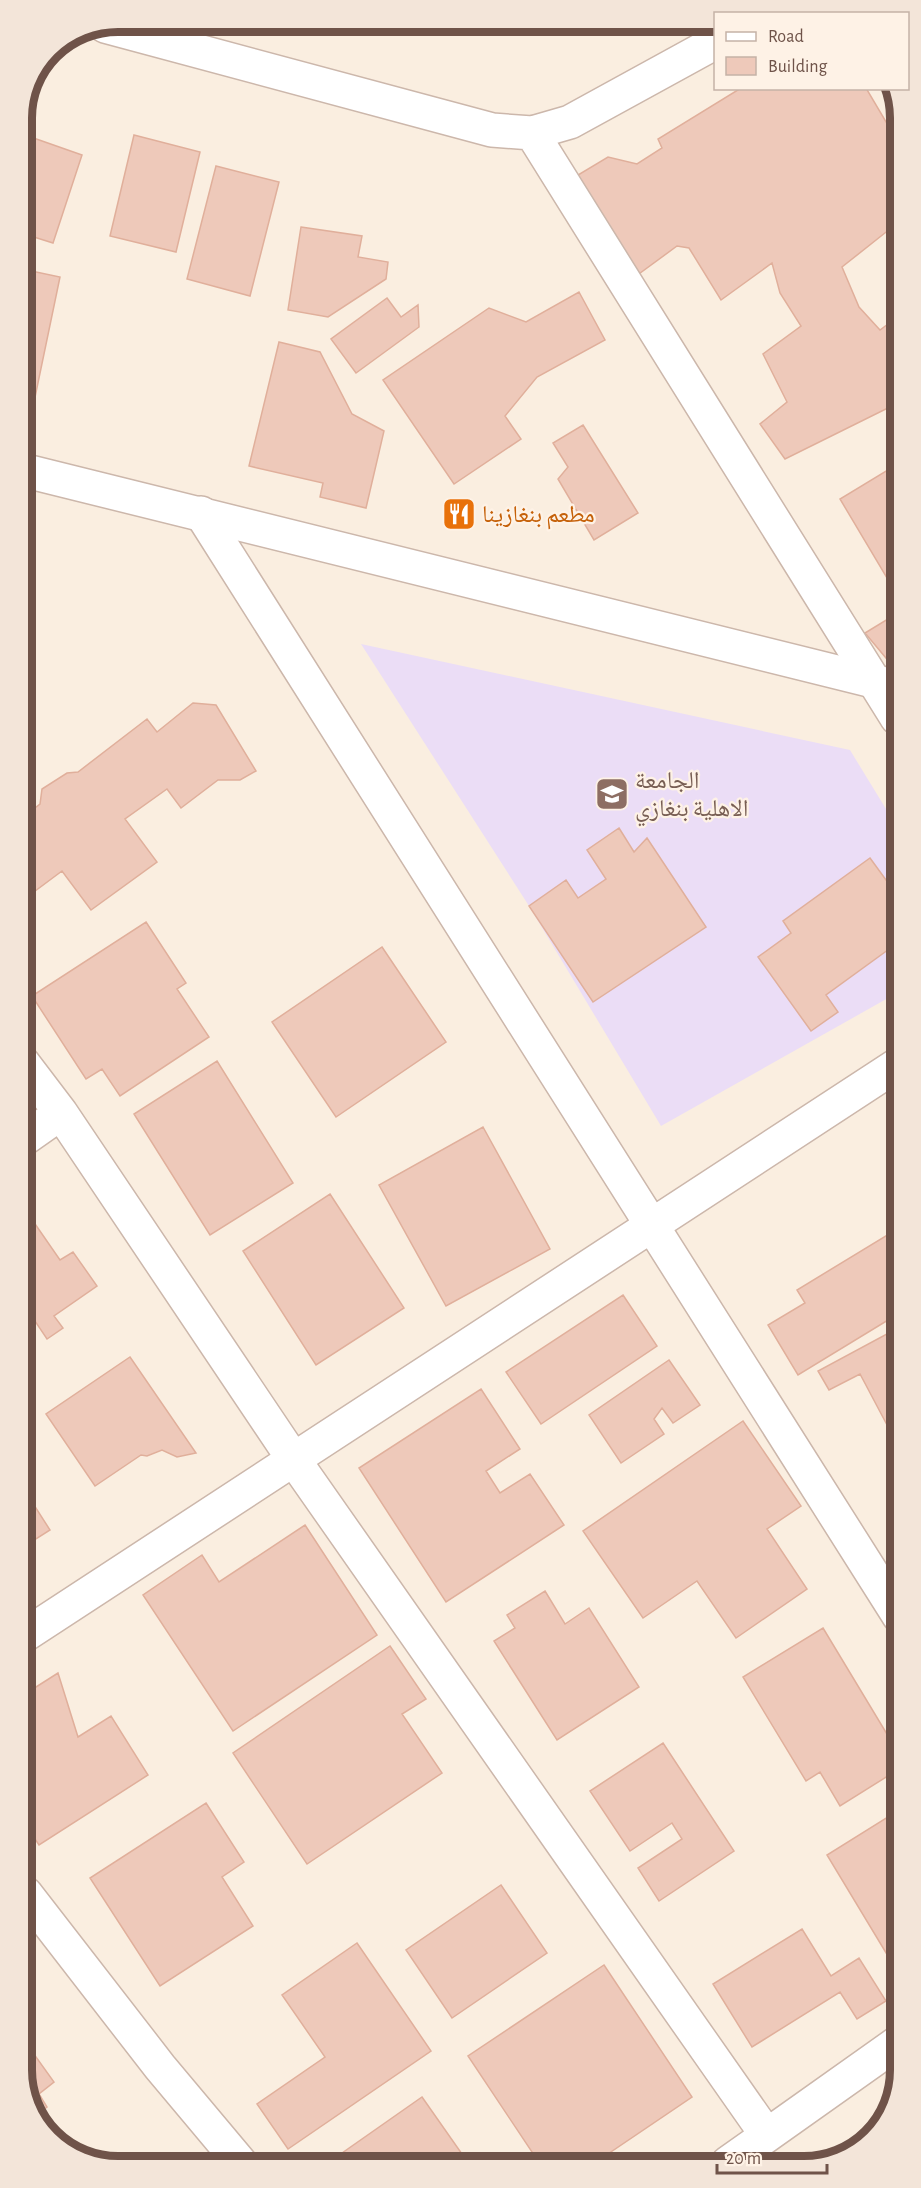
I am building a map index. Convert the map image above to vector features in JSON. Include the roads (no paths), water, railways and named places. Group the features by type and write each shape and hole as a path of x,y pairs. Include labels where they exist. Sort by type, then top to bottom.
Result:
{"street":[{"path":"124,31 492,130 532,133 570,122 714,43"},
{"path":"532,133 885,683 890,698"},
{"path":"32,472 885,683"},
{"path":"201,513 890,1602"},
{"path":"32,1630 890,1070"},
{"path":"32,1074 61,1113 294,1460 766,2134"},
{"path":"32,1133 61,1113"},
{"path":"32,1902 160,2067 235,2156"},
{"path":"737,2156 890,2048"}],"place":[{"name":"مطعم بنغازينا","path":"459,514"},
{"name":"الجامعة الاهلية بنغازي","path":"612,794"}]}
